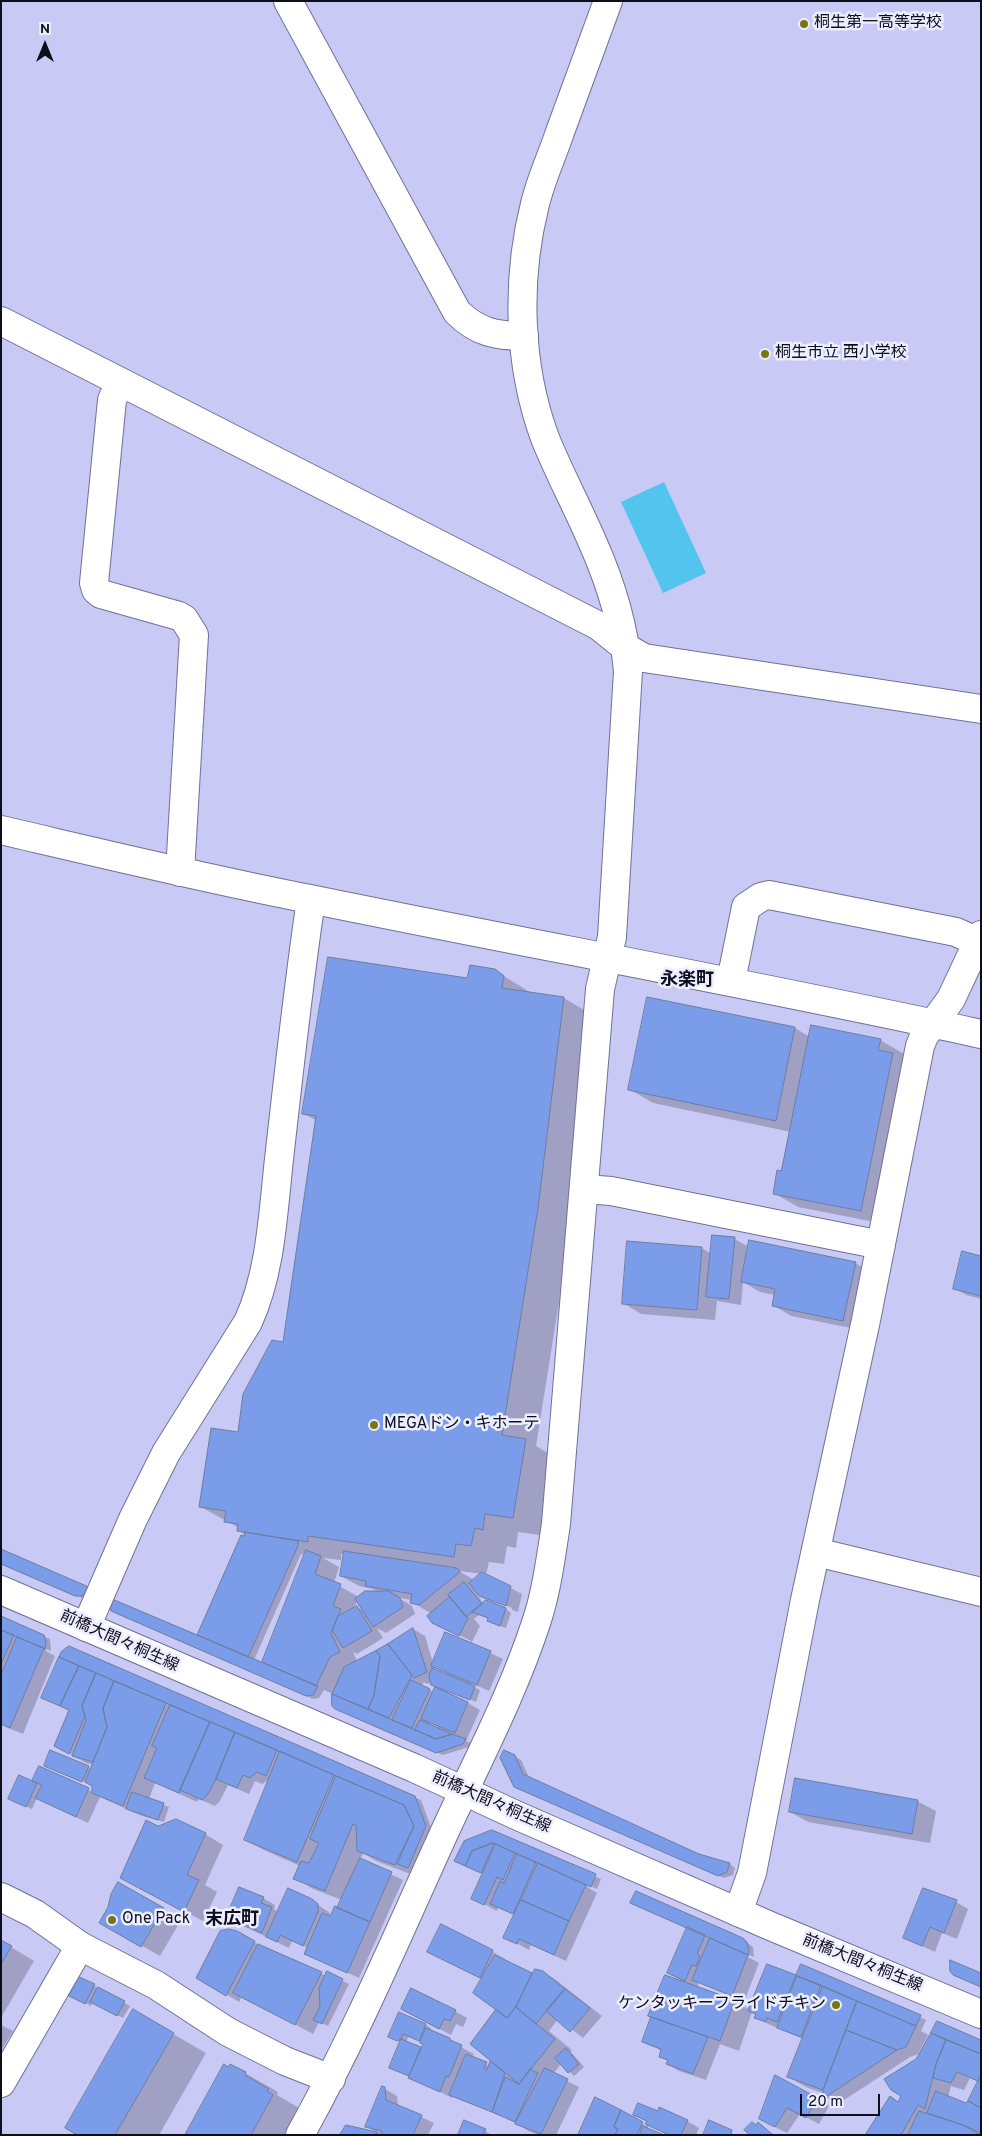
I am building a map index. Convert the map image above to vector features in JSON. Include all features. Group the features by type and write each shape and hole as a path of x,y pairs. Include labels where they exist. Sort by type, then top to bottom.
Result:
{"street":[{"path":"288,1 457,312 466,321 484,332 502,336 524,336"},
{"path":"300,2135 365,2011 529,1642 546,1584 558,1504 600,989 612,937 628,686 625,647 614,602 596,550 545,438 539,420 529,380 524,336 524,274 535,203 608,1"},
{"path":"1,321 599,626 625,647 644,658 666,663 981,709"},
{"path":"120,382 112,400 94,582 96,590 101,594 179,616 184,619 194,635 180,872"},
{"path":"1,830 180,872 311,900 731,981 981,1034"},
{"path":"731,981 746,908 761,897 769,895 979,938 951,1000 932,1023 920,1046 752,1874 738,1912"},
{"path":"86,1627 133,1519 166,1453 248,1322 256,1304 261,1286 272,1220 300,975 311,900"},
{"path":"585,1189 611,1191 881,1245"},
{"path":"816,1552 981,1592"},
{"name":"前橋大間々桐生線","path":"1,1590 738,1912 981,2014"},
{"path":"1,1897 36,1914 80,1946 156,1985 245,2041 331,2079"},
{"path":"1,2083 80,1946"}],"water":[{"path":"664,482 706,573 663,593 621,502"}],"building":[{"path":"328,957 467,978 470,965 495,969 504,976 502,988 564,997 538,1208 502,1435 526,1439 513,1518 485,1514 483,1530 475,1528 471,1546 456,1544 454,1557 308,1536 308,1542 237,1531 238,1524 224,1522 226,1511 199,1507 211,1428 238,1432 243,1394 272,1340 283,1342 316,1116 302,1114"},
{"path":"647,997 795,1027 776,1121 628,1090"},
{"path":"811,1025 881,1039 878,1050 893,1053 861,1211 773,1194 777,1170 781,1171"},
{"path":"712,1235 735,1237 729,1299 706,1297"},
{"path":"749,1240 856,1262 843,1321 772,1306 775,1289 741,1282"},
{"path":"627,1241 702,1247 697,1310 622,1304"},
{"path":"962,1251 981,1256 981,1296 953,1289"},
{"path":"245,1532 298,1541 298,1546 248,1657 197,1635 241,1535 244,1536"},
{"path":"1,1549 91,1588 88,1593 75,1596 1,1564"},
{"path":"306,1550 321,1556 315,1574 341,1584 333,1606 341,1609 331,1633 340,1652 330,1657 316,1686 262,1662"},
{"path":"344,1551 457,1568 460,1572 419,1605 410,1603 412,1594 365,1586 366,1581 340,1576"},
{"path":"482,1572 511,1586 506,1606 479,1596 469,1583"},
{"path":"464,1582 482,1604 466,1617 448,1595"},
{"path":"365,1591 389,1591 400,1598 403,1607 373,1627 355,1599"},
{"path":"450,1597 468,1618 459,1636 432,1623 427,1616"},
{"path":"112,1599 318,1686 313,1695 306,1696 111,1611 110,1602"},
{"path":"486,1600 506,1608 500,1626 487,1621 488,1618 472,1612"},
{"path":"357,1606 372,1631 343,1648 332,1630 338,1616"},
{"path":"1,1616 44,1635 46,1641 45,1649 1,1630"},
{"path":"413,1628 427,1672 414,1678 388,1644"},
{"path":"1,1630 14,1635 1,1664"},
{"path":"445,1632 491,1651 477,1685 431,1666"},
{"path":"17,1637 44,1648 10,1728 1,1724 1,1675"},
{"path":"388,1644 412,1675 389,1718 368,1709 374,1695 380,1656 376,1651"},
{"path":"69,1646 415,1796 426,1826 408,1868 397,1864 414,1826 404,1805 59,1657 61,1652"},
{"path":"376,1651 380,1656 374,1695 368,1709 332,1694 344,1667"},
{"path":"59,1657 79,1666 60,1706 41,1698"},
{"path":"79,1666 96,1673 82,1706 85,1716 69,1754 54,1746 69,1710 60,1706"},
{"path":"432,1668 475,1686 470,1700 431,1685 429,1676"},
{"path":"96,1673 114,1681 103,1709 107,1727 93,1762 72,1756 86,1720 82,1706"},
{"path":"411,1680 430,1689 412,1728 392,1720"},
{"path":"114,1681 166,1703 123,1806 92,1793 92,1786 85,1782 107,1727 103,1709"},
{"path":"435,1687 468,1702 455,1733 421,1719"},
{"path":"332,1694 436,1739 452,1734 466,1739 463,1744 436,1753 335,1709 332,1706"},
{"path":"170,1705 210,1722 179,1793 144,1778 157,1748 152,1746"},
{"path":"420,1720 452,1734 436,1739 415,1730"},
{"path":"210,1722 235,1732 216,1779 208,1794 202,1800 180,1790"},
{"path":"235,1732 277,1750 266,1776 257,1772 250,1778 243,1775 237,1788 216,1779"},
{"path":"50,1750 89,1766 82,1782 44,1766"},
{"path":"504,1750 515,1755 523,1774 699,1854 730,1863 727,1872 718,1876 514,1787 500,1758"},
{"path":"280,1751 334,1775 297,1862 244,1840"},
{"path":"39,1766 89,1788 76,1817 35,1798 42,1785 32,1781"},
{"path":"19,1775 37,1783 26,1807 8,1799"},
{"path":"336,1776 404,1805 414,1826 395,1865 357,1851 356,1825 353,1824 325,1891 293,1879 301,1861 309,1863 319,1843 310,1839"},
{"path":"795,1778 918,1800 912,1834 789,1812"},
{"path":"132,1792 164,1803 158,1820 126,1809"},
{"path":"176,1819 206,1833 187,1875 199,1880 184,1912 120,1878 146,1820 158,1826"},
{"path":"492,1830 596,1874 591,1887 493,1843 472,1851 465,1866 454,1861 464,1841"},
{"path":"493,1843 481,1873 465,1866 472,1851"},
{"path":"496,1844 515,1853 503,1880 497,1877 484,1905 471,1899"},
{"path":"517,1854 536,1862 513,1914 490,1904 500,1881 504,1883"},
{"path":"360,1858 392,1872 370,1922 337,1908"},
{"path":"538,1863 586,1885 569,1921 521,1900"},
{"path":"118,1882 164,1908 141,1947 99,1923"},
{"path":"239,1887 264,1897 261,1903 272,1907 262,1933 226,1918"},
{"path":"288,1888 312,1899 318,1904 318,1912 303,1946 280,1935 277,1942 266,1937"},
{"path":"923,1888 957,1900 944,1933 930,1927 922,1946 903,1938"},
{"path":"636,1891 743,1938 747,1942 748,1955 630,1903"},
{"path":"521,1900 569,1921 554,1955 519,1939 517,1944 503,1938"},
{"path":"335,1906 370,1922 347,1973 304,1954 322,1913 330,1916"},
{"path":"441,1924 493,1950 480,1978 427,1952"},
{"path":"687,1927 705,1935 697,1954 700,1956 696,1966 692,1965 685,1981 667,1973"},
{"path":"229,1929 237,1931 255,1941 226,1996 196,1978 220,1931"},
{"path":"710,1938 748,1955 732,1996 692,1980"},
{"path":"1,1940 12,1946 1,1964"},
{"path":"258,1944 322,1972 295,2025 233,1993"},
{"path":"495,1955 532,1973 516,2007 507,2018 473,1993"},
{"path":"950,1960 981,1973 981,1987 953,1975 950,1971"},
{"path":"767,1964 796,1975 777,2022 767,2018 766,2022 754,2018 756,2014 748,2011"},
{"path":"801,1964 921,2015 916,2026 797,1976"},
{"path":"535,1969 543,1971 565,1989 536,2024 516,2007"},
{"path":"327,1971 343,1979 322,2024 313,2020 320,2007 319,1988"},
{"path":"665,1975 735,2000 720,2041 648,2016"},
{"path":"797,1976 821,1985 801,2037 777,2028"},
{"path":"79,1977 95,1984 85,2004 69,1996"},
{"path":"823,1986 857,2001 823,2090 787,2077"},
{"path":"98,1987 125,2001 117,2016 90,2002"},
{"path":"411,1988 456,2010 450,2021 444,2019 439,2029 401,2009"},
{"path":"565,1989 590,2008 570,2032 546,2011"},
{"path":"857,2001 916,2026 906,2047 897,2050 846,2030"},
{"path":"516,2007 555,2039 519,2084 470,2044 496,2009 507,2018"},
{"path":"133,2009 174,2033 115,2135 77,2135 65,2128"},
{"path":"399,2012 426,2024 419,2041 403,2034 401,2039 397,2041 388,2037"},
{"path":"651,2017 708,2037 693,2074 666,2064 668,2060 659,2057 661,2049 642,2042"},
{"path":"937,2021 981,2040 981,2054 931,2033"},
{"path":"426,2028 462,2045 449,2077 446,2076 440,2092 408,2078 423,2044 420,2043"},
{"path":"846,2030 897,2050 824,2098 823,2090"},
{"path":"931,2033 946,2040 936,2064 925,2109 918,2105 901,2135 865,2135 890,2096 898,2102 901,2096 891,2090 884,2079 916,2059"},
{"path":"401,2039 421,2047 409,2076 389,2068"},
{"path":"946,2040 981,2054 981,2074 978,2081 957,2072 951,2083 933,2078 936,2064"},
{"path":"566,2048 579,2064 568,2073 555,2058"},
{"path":"466,2054 487,2062 484,2068 487,2070 490,2061 505,2073 492,2112 449,2095"},
{"path":"224,2064 228,2067 230,2064 246,2072 245,2075 269,2089 267,2091 273,2095 251,2135 185,2135"},
{"path":"545,2068 568,2079 541,2134 515,2124"},
{"path":"530,2069 538,2073 515,2122 492,2112 505,2077 519,2084"},
{"path":"775,2075 818,2098 806,2118 787,2108 775,2127 759,2119"},
{"path":"978,2081 981,2083 981,2108 968,2101"},
{"path":"382,2086 385,2087 386,2100 422,2115 413,2135 381,2135 382,2131 365,2127"},
{"path":"936,2091 966,2103 968,2101 981,2108 981,2133 927,2113"},
{"path":"595,2097 621,2110 614,2127 618,2129 615,2135 578,2135"},
{"path":"638,2103 658,2111 659,2107 688,2120 681,2135 669,2135 645,2124 647,2121 633,2115"},
{"path":"621,2110 643,2122 637,2135 615,2135 618,2129 614,2127"},
{"path":"919,2111 963,2125 981,2135 908,2135"},
{"path":"464,2120 486,2129 483,2135 458,2135"},
{"path":"709,2120 732,2130 731,2135 703,2135"},
{"path":"752,2122 756,2125 758,2122 773,2135 750,2135 744,2130"},
{"path":"346,2125 377,2132 377,2135 340,2135"},
{"path":"643,2126 664,2135 640,2135"}],"place":[{"name":"桐生第一高等学校","path":"804,24"},
{"name":"桐生市立 西小学校","path":"765,354"},
{"name":"MEGAドン・キホーテ","path":"374,1425"},
{"name":"One Pack","path":"112,1920"},
{"name":"ケンタッキーフライドチキン","path":"836,2005"}],"district":[{"name":"永楽町","path":"687,981"},
{"name":"末広町","path":"232,1920"}]}
